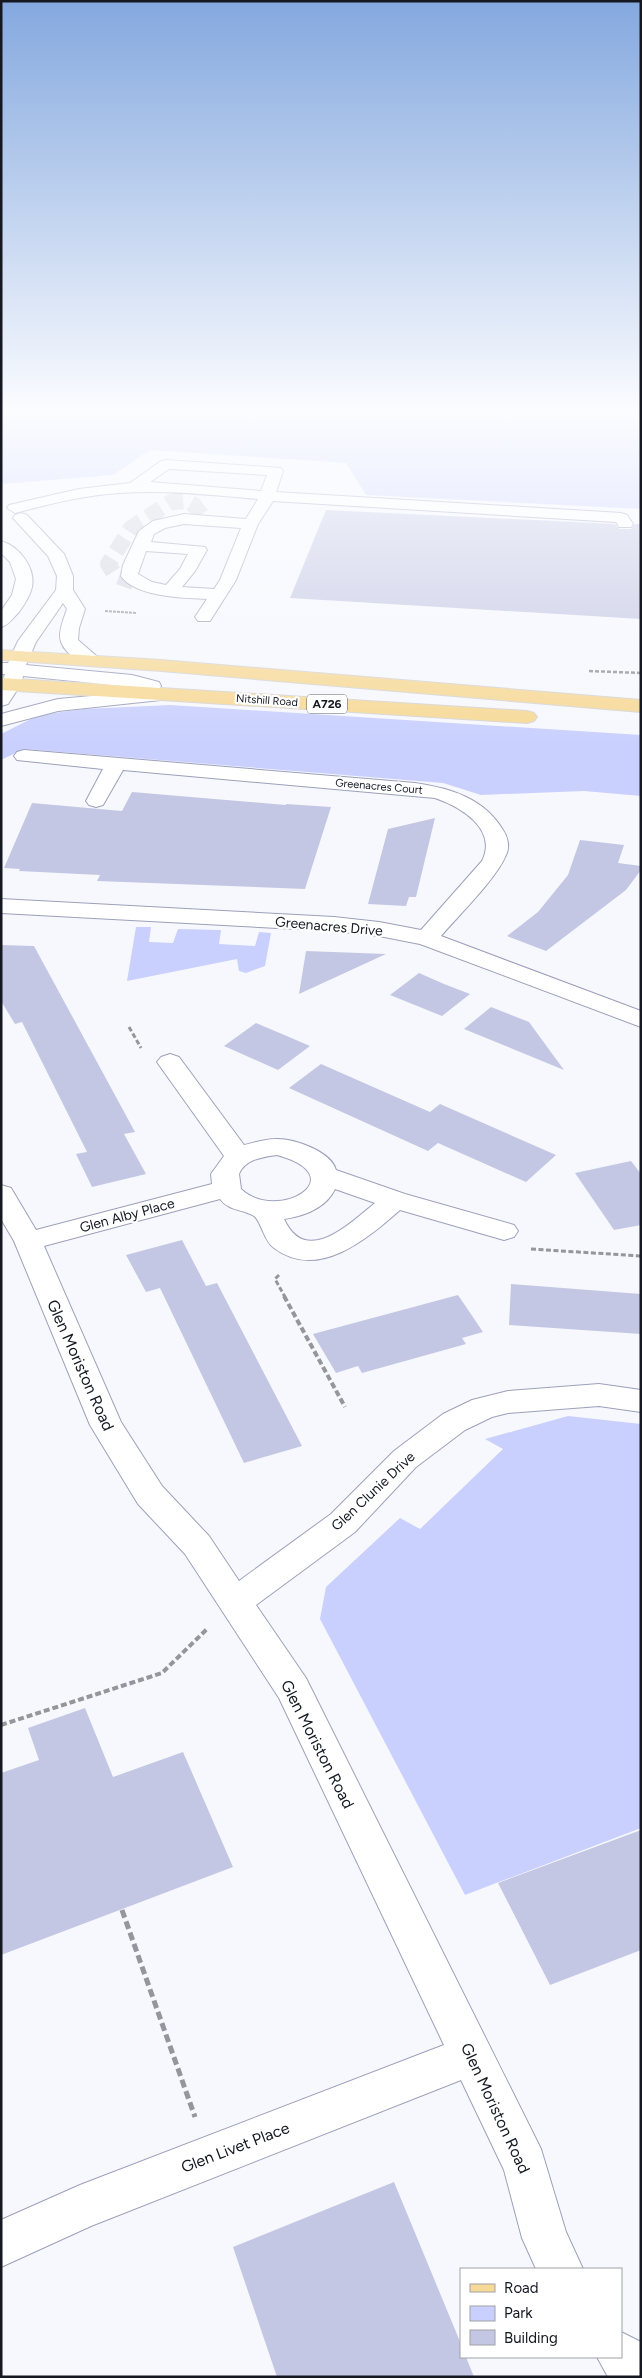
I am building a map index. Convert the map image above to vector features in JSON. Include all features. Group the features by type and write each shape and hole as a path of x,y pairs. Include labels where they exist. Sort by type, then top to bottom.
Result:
{"main road":[{"name":"Nitshill Road","path":"7,675 92,660 555,701 641,706"},
{"name":"Nitshill Road","path":"7,675 180,694 546,718"}],"street":[{"path":"7,675 64,590 65,576 56,554 23,525"},
{"path":"156,525 147,531 142,546 129,569 129,576 134,582 188,593 218,594"},
{"path":"204,617 228,580 250,525"},
{"path":"1,546 15,556 22,570 24,585 5,615"},
{"path":"142,546 164,560"},
{"path":"199,550 187,571 166,589 156,575 164,560 199,550"},
{"path":"64,590 76,609 67,634 68,642 73,649 92,660"},
{"path":"1,720 58,705 180,694"},
{"name":"Greenacres Court","path":"24,756 415,789 440,793 457,800 483,817 493,829 497,851 492,863 426,938"},
{"path":"96,801 116,764"},
{"name":"Greenacres Drive","path":"1,906 334,924 379,929 426,938 641,1020"},
{"path":"170,1062 238,1158"},
{"path":"264,1148 292,1149 316,1159 323,1167 326,1176 324,1188 316,1198 302,1206 284,1211 266,1211 248,1207 234,1199 226,1189 224,1180 225,1172 230,1164 238,1158 264,1148"},
{"path":"326,1176 395,1200 504,1231"},
{"name":"Glen Alby Place","path":"28,1241 226,1189"},
{"name":"Glen Moriston Road","path":"1,1194 28,1241 106,1425 150,1495 196,1546 293,1689 525,2165 545,2238 560,2268"},
{"path":"266,1211 282,1240 298,1251 327,1248 352,1237 395,1200"},
{"name":"Glen Clunie Drive","path":"234,1603 343,1523 405,1459 454,1422 483,1408 508,1402 599,1395 641,1401"},
{"name":"Glen Livet Place","path":"1,2244 80,2208 472,2055"},
{"path":"622,2357 634,2369 638,2377"}],"path":[{"path":"504,1231 527,1249 641,1256"},
{"path":"298,1251 275,1279 345,1407"},
{"path":"1,1725 162,1673 234,1603"},
{"path":"122,1910 210,2157"}],"green space":[{"path":"170,705 641,735 641,796 584,791 481,795 443,783 24,749 1,760 1,734 39,715 84,709"},
{"path":"136,927 151,927 149,942 173,943 178,929 221,930 219,944 255,946 259,932 271,933 265,966 246,973 239,971 237,959 127,981"},
{"path":"568,1416 641,1424 641,1828 465,1895 320,1619 326,1587 400,1518 420,1529 503,1449 485,1439"}],"building":[{"path":"320,525 616,525 619,529 631,529 634,525 641,525 641,619 290,598"},
{"path":"132,792 331,807 305,889 97,881 100,875 19,871 20,869 4,868 32,803 122,811"},
{"path":"435,818 416,897 409,897 406,906 368,904 388,829"},
{"path":"580,840 624,845 618,863 641,866 641,870 626,890 546,951 507,936 538,912 568,875"},
{"path":"1,945 34,946 135,1132 124,1134 146,1174 92,1187 76,1154 87,1152 22,1022 15,1024 1,1001"},
{"path":"306,951 386,954 299,994"},
{"path":"419,973 470,994 442,1016 390,995"},
{"path":"491,1007 529,1022 564,1070 464,1029"},
{"path":"256,1023 310,1046 278,1070 224,1046"},
{"path":"321,1064 430,1112 440,1104 556,1155 526,1182 438,1143 428,1151 289,1088"},
{"path":"631,1161 641,1174 641,1225 614,1230 575,1173"},
{"path":"182,1240 206,1286 217,1283 302,1446 244,1463 160,1288 146,1292 126,1255"},
{"path":"511,1284 641,1294 641,1334 509,1325"},
{"path":"458,1295 483,1332 462,1338 466,1344 362,1373 358,1366 336,1373 313,1334"},
{"path":"85,1708 113,1777 183,1752 233,1867 1,1955 1,1773 39,1760 28,1728"},
{"path":"641,1830 641,1950 550,1985 498,1883"},
{"path":"394,2182 460,2342 460,2358 466,2358 474,2377 277,2377 233,2247"}],"tunnel":[{"path":"134,582 115,575 108,564 131,528 136,525"}]}
